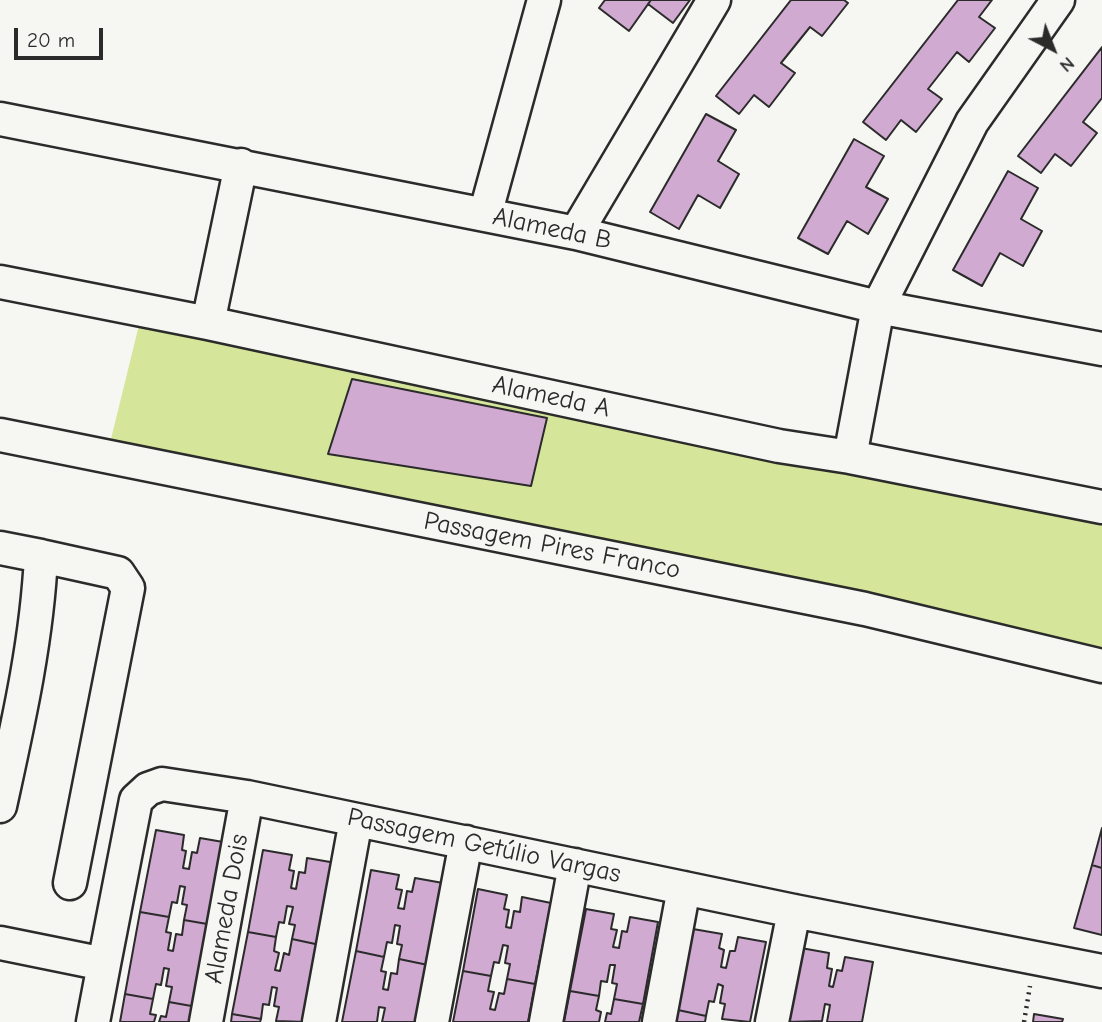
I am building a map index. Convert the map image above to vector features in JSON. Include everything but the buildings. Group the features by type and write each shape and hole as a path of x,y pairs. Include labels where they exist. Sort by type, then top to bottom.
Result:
{"street":[{"path":"485,215 544,0"},
{"path":"576,233 714,0"},
{"path":"850,457 877,307 971,122 1058,0"},
{"name":"Alameda B","path":"0,119 576,233 877,307 1102,349"},
{"path":"208,323 241,165"},
{"name":"Alameda A","path":"0,282 208,323 779,446 850,457 1102,507"},
{"name":"Passagem Pires Franco","path":"0,435 865,609 1102,666"},
{"path":"0,548 118,573 128,589 70,883"},
{"path":"0,806 4,767 24,698 40,589 41,556"},
{"name":"Passagem Getúlio Vargas","path":"93,1022 136,800 148,789 162,784 247,797 794,911 1102,971"},
{"name":"Alameda Dois","path":"206,1022 247,797"},
{"path":"319,1022 356,820"},
{"path":"432,1022 466,842"},
{"path":"545,1022 575,865"},
{"path":"659,1022 684,888"},
{"path":"772,1022 794,911"},
{"path":"0,943 104,964"}],"green space":[{"path":"139,325 1102,517 1102,652 110,443"}]}
